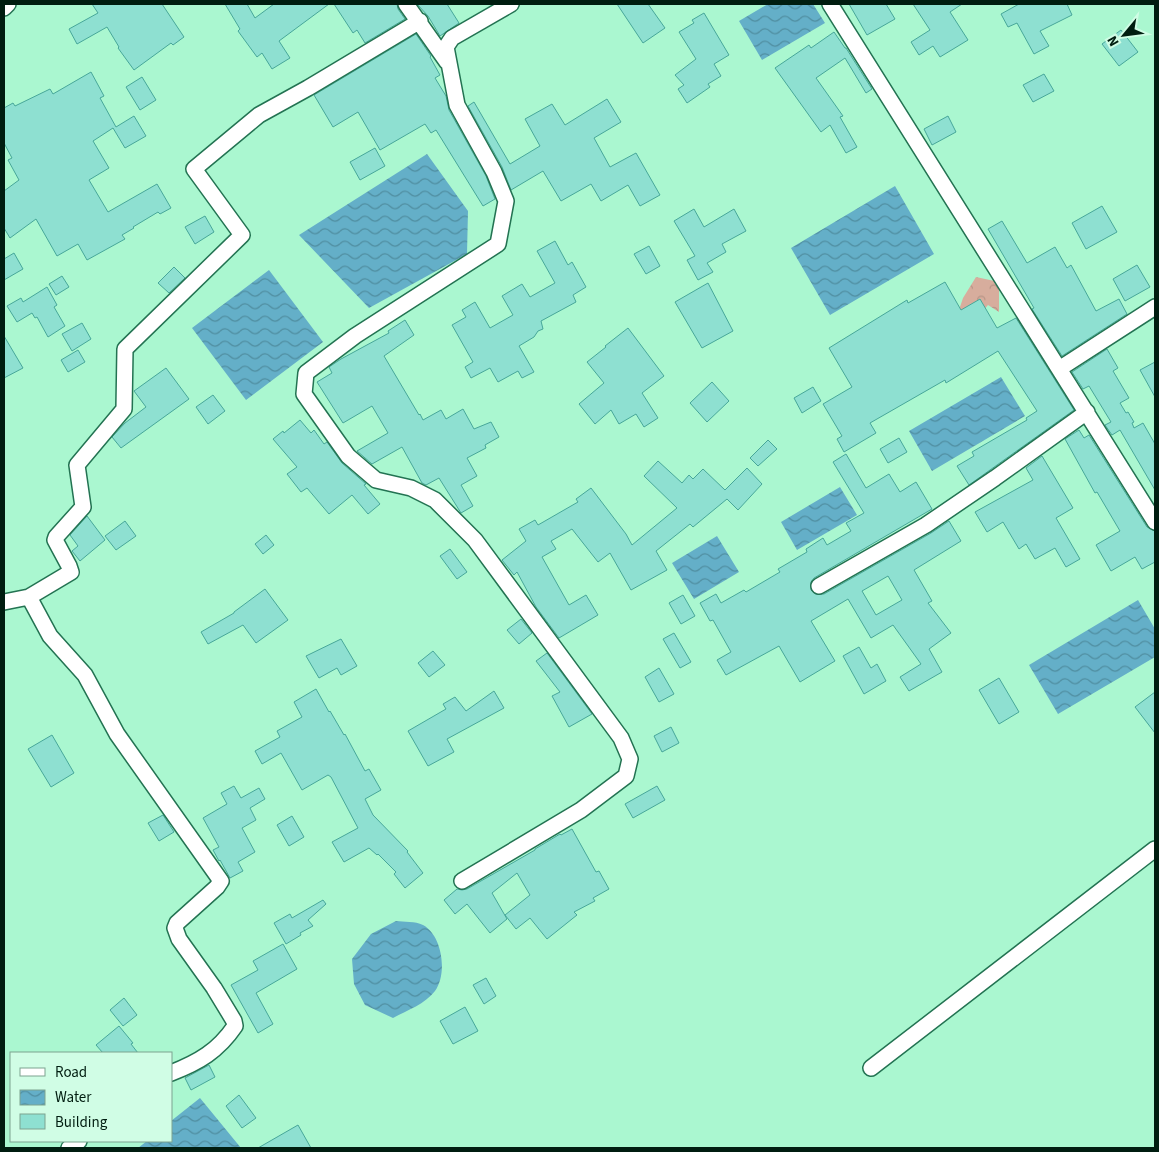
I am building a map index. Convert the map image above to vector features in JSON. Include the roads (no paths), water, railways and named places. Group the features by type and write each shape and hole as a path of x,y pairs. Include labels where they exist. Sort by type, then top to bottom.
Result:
{"street":[{"path":"4,8 8,4"},
{"path":"406,4 448,62"},
{"path":"462,881 581,810 626,776 630,759 621,738 474,540 435,500 411,488 376,480 348,456 304,394 306,373 355,336 498,244 506,201 494,172 457,105 446,47 452,38 510,4"},
{"path":"830,4 1155,522"},
{"path":"4,602 29,597 71,572 55,540 83,507 77,465 124,409 125,349 242,235 194,169 259,115 420,21"},
{"path":"1059,368 1155,307"},
{"path":"819,586 926,525 1086,412"},
{"path":"29,597 50,636 85,675 117,734 221,881 217,888 177,923 175,928 179,939 214,988 234,1021 235,1026 215,1050 196,1063 172,1073"},
{"path":"871,1068 1155,849"}],"water":[{"path":"768,4 813,4 825,23 762,60 739,21"},
{"path":"427,154 468,211 467,254 369,308 299,235"},
{"path":"895,186 934,254 830,315 791,248"},
{"path":"269,270 323,342 246,400 192,328"},
{"path":"1001,377 1025,416 932,471 909,431"},
{"path":"840,487 857,515 797,550 781,522"},
{"path":"717,536 739,572 694,599 672,563"},
{"path":"1138,600 1155,629 1155,657 1058,714 1029,665"},
{"path":"396,921 413,922 423,925 430,930 439,946 442,965 439,983 431,996 393,1018 365,1005 354,984 352,959 371,934"},
{"path":"200,1098 241,1148 138,1148 146,1142 172,1142 172,1120"}]}
